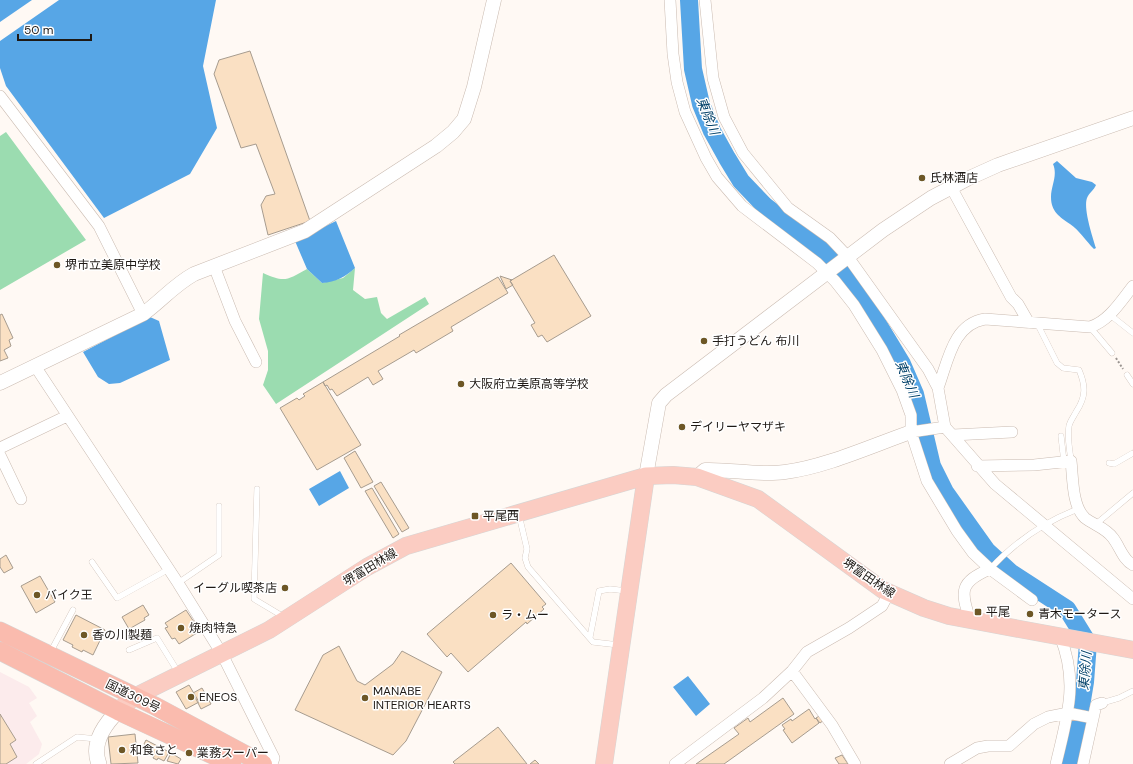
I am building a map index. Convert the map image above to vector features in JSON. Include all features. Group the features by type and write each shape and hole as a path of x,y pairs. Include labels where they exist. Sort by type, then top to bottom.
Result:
{"highway":[{"name":"国道309号","path":"0,631 155,706 263,764"},
{"name":"国道309号","path":"0,651 118,711 232,764"}],"main road":[{"name":"堺富田林線","path":"118,711 134,697 269,630 367,567 406,546 646,476 673,474 697,477 758,499 889,593 924,608 970,619 1133,650"},
{"path":"604,764 646,476"},
{"path":"99,764 95,755 98,739 108,721 118,711"}],"street":[{"path":"0,383 143,314 159,302 178,282 214,266 305,231 387,178 453,132 464,119 494,0"},
{"path":"670,0 677,82 686,112 706,158 717,177 742,206 798,247 828,272 854,305 893,370 911,415 927,481 943,510 973,553 1032,600"},
{"path":"705,0 713,78 724,117 733,136 743,153 781,201 830,238 928,369 938,388 942,427"},
{"path":"0,96 99,226 143,314"},
{"path":"646,476 659,403 672,391 883,230 931,198 998,165 1133,118"},
{"path":"951,187 1011,297 1033,323"},
{"path":"214,266 235,321 256,362"},
{"path":"938,388 958,334 970,323 985,319 1090,327 1096,325 1110,314 1133,286"},
{"path":"35,366 169,569 222,654 274,758 272,764"},
{"path":"0,448 67,416"},
{"path":"697,477 705,470 722,469 764,474 810,467 914,432 942,427 953,435 977,466 995,484 1133,599"},
{"path":"953,435 1012,432"},
{"path":"0,455 21,498"},
{"path":"977,466 1034,465 1067,462 1078,509 1086,518 1106,530 1114,538 1126,560 1133,565"},
{"path":"970,619 964,600 964,588 974,576 990,568"},
{"path":"675,764 763,698 792,671 807,652 850,628 882,606 889,593"},
{"path":"1056,764 1068,713 1071,687 1069,662 1062,637"},
{"path":"792,671 832,725 855,764"},
{"path":"1083,764 1096,705 1102,703"},
{"path":"950,764 977,748 988,746 1009,746 1034,724 1048,717 1068,713 1093,718"}],"lane":[{"path":"1110,314 1133,333"},
{"path":"1033,323 1057,363 1063,368 1079,370 1084,382 1085,392 1082,403 1070,425 1067,462"},
{"path":"1090,327 1112,353"},
{"path":"1127,375 1133,384"},
{"path":"1061,436 1067,462"},
{"path":"1108,463 1114,464 1133,453"},
{"path":"256,489 254,599 287,619"},
{"path":"1096,524 1133,493"},
{"path":"178,583 219,555 219,506"},
{"path":"990,568 1004,553 1042,524 1078,509"},
{"path":"519,512 528,549 524,558 528,567 593,642 621,645"},
{"path":"92,562 117,598 169,569"},
{"path":"590,638 599,591 610,589 629,591"},
{"path":"49,655 73,610"},
{"path":"129,650 157,638 180,674"},
{"path":"1102,703 1119,698 1133,691"},
{"path":"36,764 77,737 98,739"}],"path":[{"path":"1112,353 1127,375"}],"shaded area":[{"path":"0,672 29,687 37,698 29,703 37,716 30,722 42,744 39,754 26,764 0,764"}],"green space":[{"path":"6,132 86,240 0,290 0,136"},
{"path":"355,268 353,290 365,299 377,297 381,313 387,319 425,297 429,304 276,404 263,385 268,370 268,351 259,319 263,273 276,278 286,279 307,269 322,283 343,278"}],"water":[{"path":"0,0 32,0 0,22"},
{"path":"59,0 216,0 203,66 217,128 190,174 104,218 6,86 0,68 0,41"},
{"path":"1057,161 1076,178 1092,182 1096,185 1088,196 1086,203 1089,223 1096,248 1094,249 1073,226 1054,210 1051,202 1052,188 1055,177 1053,164"},
{"path":"336,221 355,268 348,274 332,282 322,283 307,269 295,241"},
{"path":"150,317 159,321 170,360 120,383 109,384 98,377 83,352"},
{"path":"340,471 349,488 319,506 309,489"},
{"path":"688,676 710,704 696,716 673,687"}],"building":[{"path":"250,51 310,221 268,235 261,205 266,196 275,194 256,144 241,148 214,74 219,60"},
{"path":"554,255 591,316 547,342 542,335 538,337 531,325 535,323 510,281"},
{"path":"500,276 512,280 510,281 513,285 506,289"},
{"path":"498,277 508,293 451,327 453,331 416,353 414,350 378,371 383,379 373,385 368,377 337,396 332,389 330,390 327,385 325,386 323,382 400,336 399,335"},
{"path":"2,314 13,338 9,340 11,346 4,350 8,358 0,361 0,315"},
{"path":"323,382 361,445 317,470 280,408 297,398 299,400 305,396 303,394"},
{"path":"355,451 373,482 361,488 344,458"},
{"path":"381,482 409,528 402,532 374,486"},
{"path":"372,488 399,534 393,538 365,491"},
{"path":"6,555 13,568 4,573 0,567 0,559"},
{"name":"ラ・ムー","path":"511,563 546,604 542,607 544,609 527,624 526,622 468,672 451,653 447,657 427,634"},
{"path":"40,576 55,602 36,613 21,586"},
{"path":"143,605 149,615 144,618 145,620 129,629 122,617"},
{"path":"186,610 200,631 179,644 175,638 172,639 165,628 168,627 165,623"},
{"path":"76,615 105,630 93,655 72,647 73,645 63,640"},
{"name":"MANABE INTERIOR HEARTS","path":"339,646 357,681 365,685 393,664 402,651 442,672 406,741 393,755 295,710 323,655"},
{"path":"189,685 199,702 186,709 176,692"},
{"path":"202,688 211,704 201,709 193,693"},
{"path":"783,698 794,714 724,764 696,764 739,734 734,728 748,718 750,722"},
{"path":"809,709 819,723 792,743 783,730 785,729 782,725 791,719 792,721"},
{"path":"0,714 16,740 10,744 17,757 6,764 0,764"},
{"path":"821,715 824,720 820,723 816,718"},
{"path":"498,727 527,764 455,764 453,762"},
{"path":"135,734 138,763 111,764 108,737"},
{"path":"146,740 169,752 164,761 158,758 157,760 153,758 154,756 144,744"},
{"path":"171,753 181,759 178,764 167,761"},
{"path":"842,755 848,764 839,764 835,758"},
{"path":"535,760 539,764 530,764"}],"waterway":[{"name":"東除川","path":"689,0 693,69 701,104 712,131 741,181 764,205 828,255 845,274 902,364 915,394 932,466 945,492 987,551 1010,572 1067,609 1088,643 1085,682 1074,748 1069,764"}],"place":[{"name":"氏林酒店","path":"922,178"},
{"name":"堺市立美原中学校","path":"57,265"},
{"name":"手打うどん 布川","path":"704,341"},
{"name":"大阪府立美原高等学校","path":"461,384"},
{"name":"デイリーヤマザキ","path":"682,427"},
{"name":"平尾西","path":"475,516"},
{"name":"イーグル喫茶店","path":"285,588"},
{"name":"バイク王","path":"37,595"},
{"name":"平尾","path":"978,612"},
{"name":"青木モータース","path":"1030,614"},
{"name":"ラ・ムー","path":"493,615"},
{"name":"焼肉特急","path":"181,628"},
{"name":"香の川製麺","path":"84,635"},
{"name":"ENEOS","path":"191,697"},
{"name":"MANABE INTERIOR HEARTS","path":"365,698"},
{"name":"和食さと","path":"122,750"},
{"name":"業務スーパー","path":"189,753"}]}
